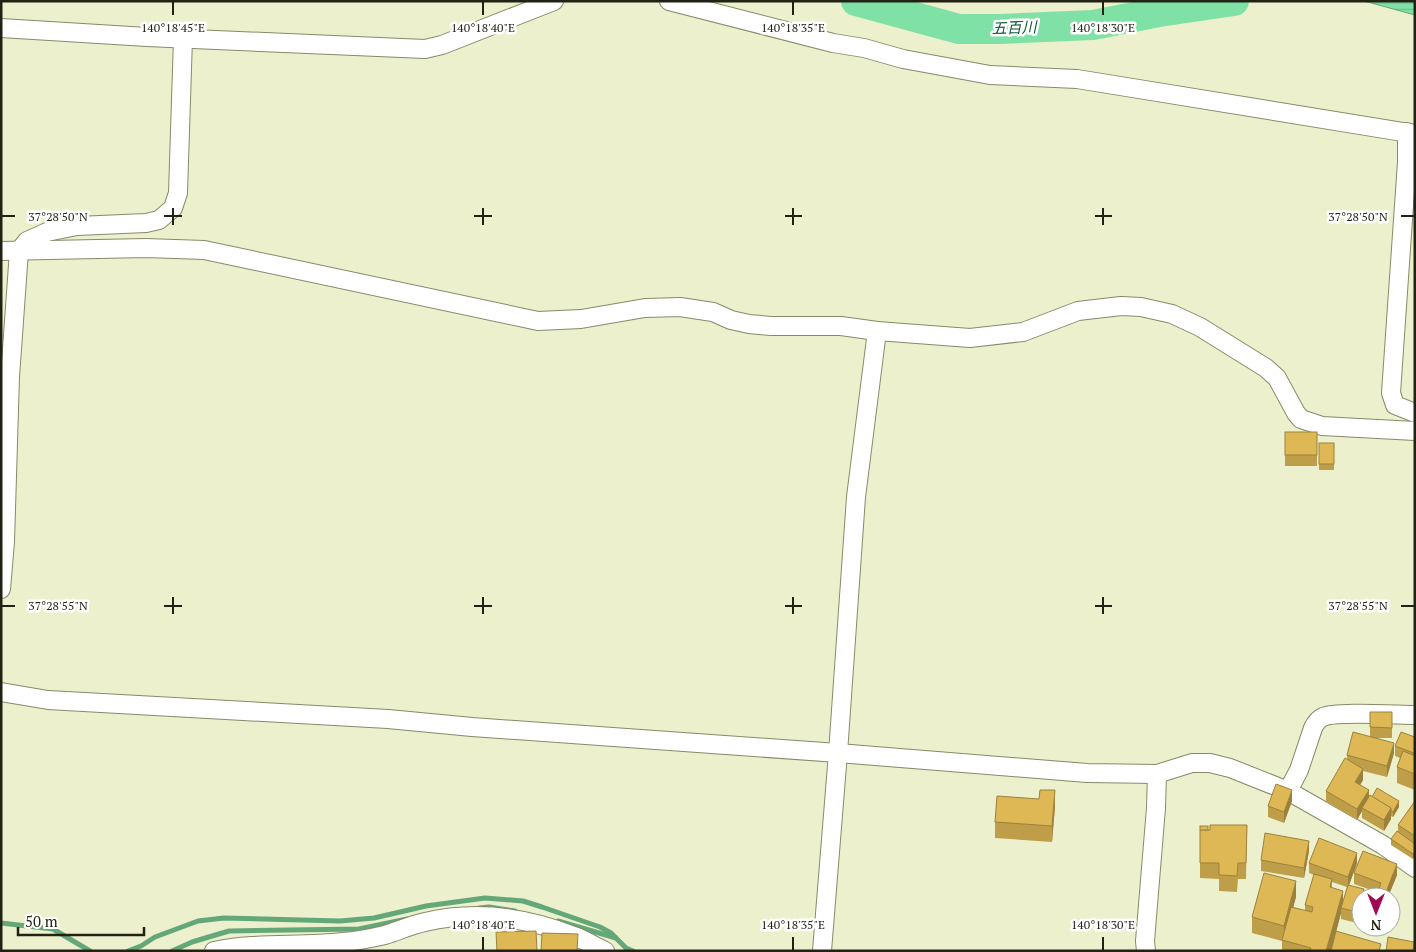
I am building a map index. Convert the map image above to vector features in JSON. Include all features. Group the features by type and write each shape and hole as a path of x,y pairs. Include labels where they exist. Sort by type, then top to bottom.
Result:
{"street":[{"path":"1,28 147,38 425,49 442,45 554,1"},
{"path":"669,1 902,58 990,75 1076,79 1411,133 1407,162 1390,393 1394,405 1415,413"},
{"path":"1,589 5,542 10,377 19,251 27,241 48,232 76,226 146,223 159,220 172,208 178,193 183,38"},
{"path":"1,251 50,248 204,250 538,321 581,319 645,308 680,306 712,312 731,320 749,324 771,326 841,326 877,331 970,338 1023,332 1078,311 1121,306 1156,309 1200,327 1266,368 1277,378 1301,419 1322,426 1415,431"},
{"path":"822,951 856,496 877,331"},
{"path":"1,692 48,700 388,719 1087,773 1157,774 1192,763 1210,763 1224,766 1288,791 1383,845 1415,868"},
{"path":"1288,791 1315,724 1323,717 1340,714 1415,715"},
{"path":"1146,951 1145,941 1157,774"},
{"path":"214,951 230,947 344,942 383,935 423,922 451,917 498,916 536,923 575,936 605,951"}],"shaded area":[{"path":"1364,1 1415,1 1415,15"}],"building":[{"path":"1285,432 1317,432 1317,455 1285,455"},
{"path":"1319,443 1334,443 1334,464 1319,464"},
{"path":"1370,712 1392,712 1392,728 1370,727"},
{"path":"1353,732 1394,743 1387,766 1347,755"},
{"path":"1401,732 1415,737 1414,753 1395,746"},
{"path":"1403,751 1413,755 1415,752 1415,774 1397,767"},
{"path":"1345,758 1363,769 1355,782 1369,790 1357,809 1326,791"},
{"path":"1276,784 1292,790 1284,812 1268,806"},
{"path":"1377,788 1399,801 1393,812 1391,808 1372,797"},
{"path":"1040,790 1055,790 1052,826 995,822 997,796 1039,799"},
{"path":"1370,795 1391,808 1384,820 1362,808"},
{"path":"1415,801 1415,836 1398,825"},
{"path":"1210,825 1247,825 1246,863 1238,863 1237,876 1219,875 1219,863 1200,863 1200,830 1210,830"},
{"path":"1200,826 1208,826 1208,830 1200,830"},
{"path":"1397,831 1415,844 1413,854 1391,839"},
{"path":"1265,833 1309,841 1304,868 1261,860"},
{"path":"1319,838 1357,853 1348,877 1309,863"},
{"path":"1363,851 1397,864 1388,887 1380,887 1381,883 1354,873"},
{"path":"1264,873 1296,881 1284,926 1252,917"},
{"path":"1314,874 1332,879 1330,887 1343,891 1326,951 1310,951 1311,948 1282,940 1291,907 1312,912 1313,907 1305,905"},
{"path":"1348,885 1356,887 1351,887 1351,910 1341,908"},
{"path":"536,931 537,951 497,951 496,932"},
{"path":"1336,931 1351,935 1351,937 1381,944 1379,951 1331,951"},
{"path":"542,933 578,934 577,951 541,951"},
{"path":"1388,937 1414,942 1413,951 1386,951"}],"waterway":[{"name":"五百川","path":"856,1 959,29 1093,25 1159,12 1234,1"},
{"path":"128,951 141,946 155,937 198,921 224,918 340,921 374,918 426,906 485,898 523,901 600,927 616,938"},
{"path":"479,908 489,907 515,911"},
{"path":"172,951 192,942 229,931 359,929 407,919"},
{"path":"558,921 616,938 626,948 633,951"},
{"path":"1,923 53,929 90,951"}]}
